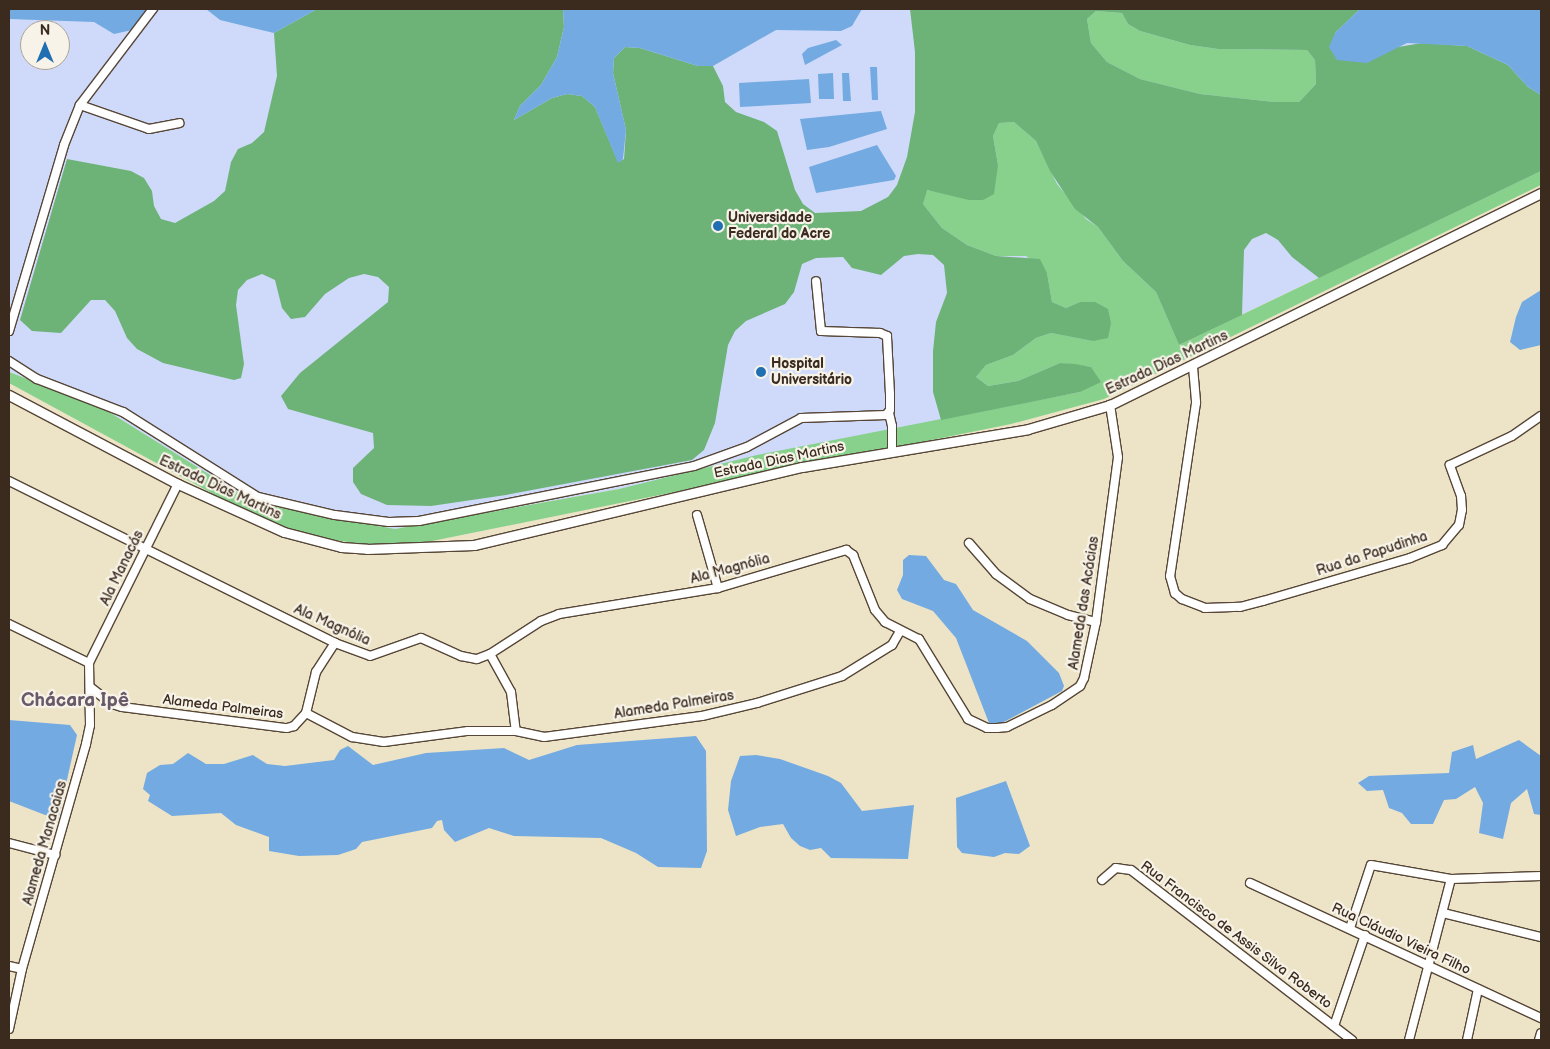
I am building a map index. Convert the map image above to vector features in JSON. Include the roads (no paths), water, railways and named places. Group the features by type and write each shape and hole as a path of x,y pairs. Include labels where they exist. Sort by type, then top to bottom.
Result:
{"street":[{"path":"9,331 64,145 80,105 153,9"},
{"path":"80,105 149,129 179,124"},
{"name":"Estrada Dias Martins","path":"9,395 241,516 299,537 341,547 425,550 474,545 721,486 892,451 1028,428 1110,405 1193,367 1541,193"},
{"path":"816,281 821,331 880,333 887,336 888,413 892,426 892,451"},
{"path":"9,361 37,379 123,412 258,498 277,504 389,522 434,518 694,466 747,446 801,418 888,413"},
{"name":"Rua da Papudinha","path":"1193,367 1196,403 1170,576 1175,593 1182,599 1205,608 1240,607 1410,558 1442,545 1454,533 1462,510 1461,496 1450,466 1512,436 1541,416"},
{"name":"Alameda das Acácias","path":"828,554 846,550 853,555 875,610 885,622 919,639 968,719 987,728 1007,727 1052,705 1080,686 1096,622 1118,458 1110,405"},
{"name":"Ala Magnólia","path":"9,481 335,643 370,656 421,638 461,656 477,658 490,654 541,621 575,610 718,588 828,554"},
{"name":"Ala Manacás","path":"89,663 178,484"},
{"path":"697,515 718,588"},
{"path":"969,543 996,574 1030,599 1068,615 1096,622"},
{"path":"9,624 89,663"},
{"name":"Alameda Palmeiras","path":"90,687 112,704 279,729 294,726 306,713 352,737 384,742 468,731 516,731 544,737 702,716 757,703 842,676 892,645 900,631"},
{"path":"306,713 316,672 335,643"},
{"path":"490,654 511,692 516,731"},
{"name":"Alameda Manacaias","path":"9,1029 22,969 90,725 89,663"},
{"path":"9,843 55,855"},
{"path":"1350,928 1367,869 1371,865 1451,878 1541,876"},
{"name":"Rua Francisco de Assis Silva Roberto","path":"1102,880 1116,868 1131,870 1352,1040"},
{"path":"1409,1040 1451,878"},
{"name":"Rua Cláudio Vieira Filho","path":"1250,883 1541,1018"},
{"path":"1443,913 1541,937"},
{"path":"1334,1026 1365,935"},
{"path":"9,966 22,969"},
{"path":"1467,1040 1478,989"},
{"path":"1539,1040 1541,1033"}],"water":[{"path":"9,9 149,9 132,30 114,34 94,22 9,19"},
{"path":"206,9 317,9 274,33 220,20"},
{"path":"563,9 862,9 852,26 841,31 776,30 713,66 698,66 640,48 625,47 614,58 613,73 626,130 623,159 618,163 595,107 582,96 567,94 552,98 514,120 520,106 541,85 557,57 564,27"},
{"path":"1360,9 1541,9 1541,95 1528,87 1508,65 1467,46 1407,43 1367,63 1337,60 1329,47 1335,33"},
{"path":"836,40 842,45 805,65 802,54 808,48"},
{"path":"870,67 877,67 878,100 872,100"},
{"path":"833,73 834,99 819,99 818,74"},
{"path":"842,73 849,73 851,101 843,101"},
{"path":"809,79 811,103 740,107 739,83"},
{"path":"881,111 887,129 829,147 807,150 800,119"},
{"path":"877,145 896,176 894,180 816,193 809,167"},
{"path":"1541,290 1541,345 1520,350 1510,342 1516,317 1522,302"},
{"path":"909,555 926,556 944,580 956,584 973,610 1027,641 1059,673 1064,686 1062,691 1002,723 989,723 956,638 933,611 902,599 897,590 903,575 903,560"},
{"path":"9,720 70,725 77,735 58,820 9,801"},
{"path":"696,736 706,751 707,851 701,868 658,867 636,853 601,838 514,836 489,828 455,842 444,830 442,820 437,821 432,828 362,842 356,849 338,855 299,856 269,851 269,837 236,825 221,813 172,816 148,801 150,795 143,789 147,773 160,765 173,764 188,753 206,764 224,764 253,755 267,764 285,766 334,760 340,750 348,746 373,765 426,753 504,748 529,760 577,745"},
{"path":"1519,740 1541,756 1541,815 1534,814 1527,789 1511,803 1503,839 1479,833 1483,803 1475,787 1456,799 1444,800 1433,824 1411,824 1402,813 1389,808 1383,790 1367,791 1358,783 1369,776 1449,773 1452,752 1473,745 1476,759"},
{"path":"756,755 780,759 828,776 841,783 862,811 914,805 908,859 831,858 821,848 810,850 800,846 791,838 783,824 760,827 736,836 728,810 731,781 740,756"},
{"path":"1006,781 1030,846 1019,854 1005,853 994,857 962,853 957,847 956,798"}],"place":[{"name":"Universidade Federal do Acre","path":"718,226"},
{"name":"Hospital Universitário","path":"761,372"}],"district":[{"name":"Chácara Ipê","path":"75,701"}]}
